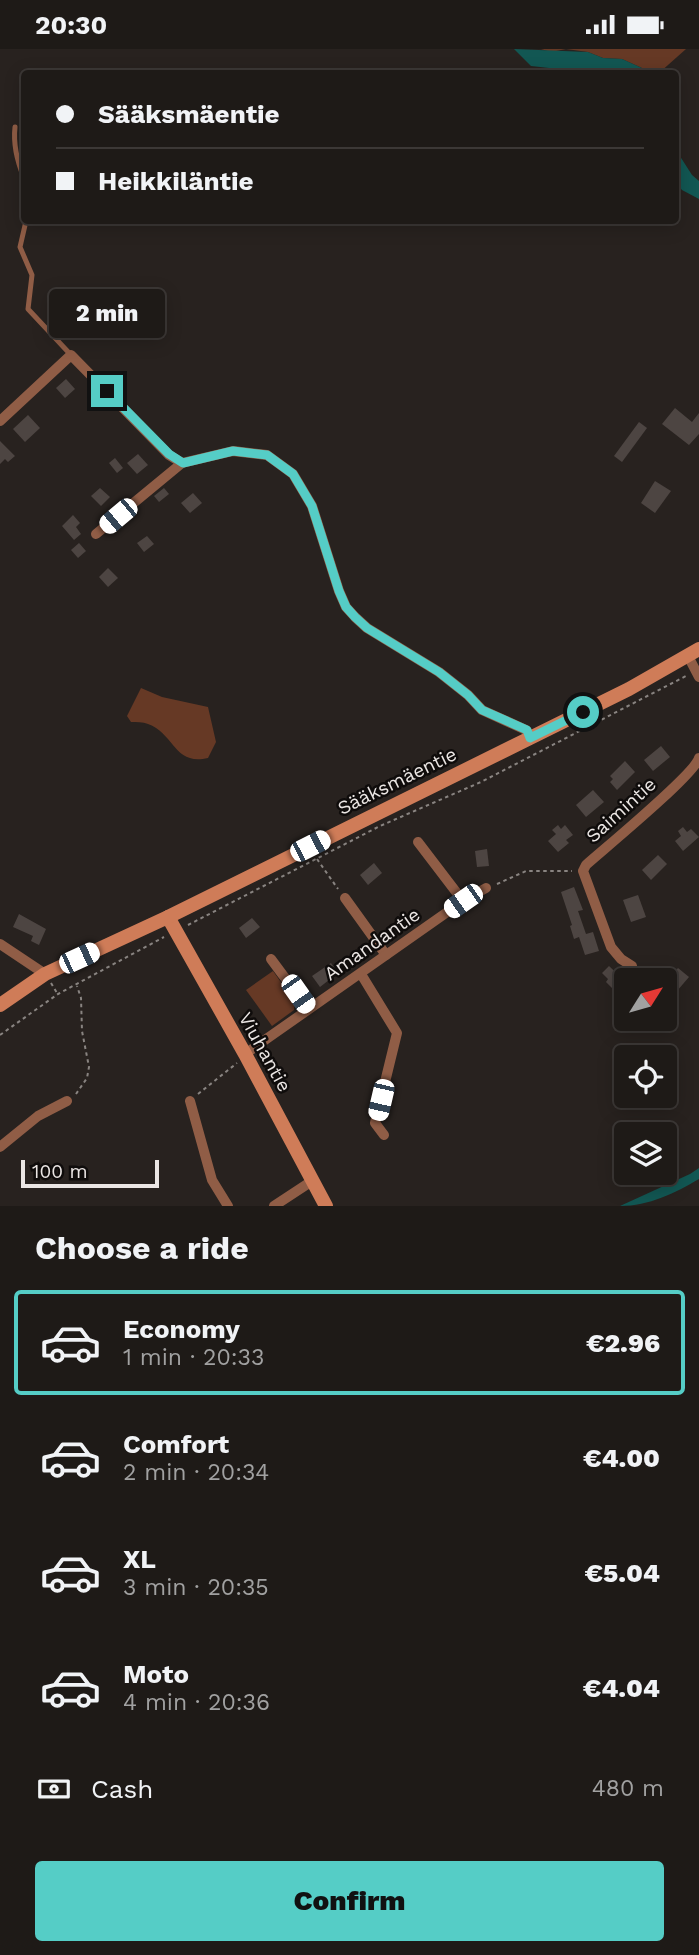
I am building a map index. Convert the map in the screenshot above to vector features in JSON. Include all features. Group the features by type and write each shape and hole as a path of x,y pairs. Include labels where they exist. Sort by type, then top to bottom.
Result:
{"street":[{"path":"0,421 71,355 169,454 183,463"},
{"path":"96,534 183,463 233,451 267,455 293,474 312,506 339,591 346,607 355,617 367,628 439,672 482,710 527,730 530,738"},
{"path":"694,653 698,673"},
{"name":"Sääksmäentie","path":"0,1005 45,974 168,917 530,738 694,653"},
{"name":"Saimintie","path":"632,966 621,959 611,947 583,871 586,865 677,784 697,764 699,758"},
{"path":"418,842 463,901"},
{"name":"Amandantie","path":"246,1055 463,901 486,888"},
{"path":"345,898 386,955"},
{"name":"Viuhantie","path":"168,917 246,1055 326,1206"},
{"path":"0,944 45,974"},
{"path":"271,960 308,1009"},
{"path":"361,974 397,1033 375,1122 384,1135"},
{"path":"0,1147 37,1117 67,1101"},
{"path":"190,1101 212,1180 228,1206"},
{"path":"274,1206 312,1181"}],"lane":[{"path":"15,127 13,141 21,171"},
{"path":"25,224 20,247 32,275 28,309 71,355"}],"path":[{"path":"0,1035 76,983 316,858 380,826 481,782 698,673"},
{"path":"316,858 345,898"},
{"path":"486,888 526,871 583,871"},
{"path":"67,1101 83,1087 89,1067 76,983"},
{"path":"190,1101 246,1055"}],"shaded area":[{"path":"541,49 566,49 551,52"},
{"path":"566,49 686,49 662,70 646,70 622,59 603,58 588,52"},
{"path":"141,688 162,697 208,707 216,742 208,758 188,757 157,729 146,723 131,722 127,716"},
{"path":"273,971 295,1002 294,1010 272,1026 246,990"}],"water":[{"path":"514,49 588,52 603,58 622,59 646,70 567,70 531,66"},
{"path":"679,155 699,181 699,199 679,186"},
{"path":"699,1168 699,1179 681,1189 651,1201 620,1206 666,1185 677,1185 677,1180"}],"building":[{"path":"66,379 75,389 65,398 56,388"},
{"path":"675,408 692,422 699,413 699,434 689,445 662,424"},
{"path":"28,415 40,428 25,442 13,429"},
{"path":"639,422 647,428 622,462 614,456"},
{"path":"0,441 15,456 0,464"},
{"path":"138,454 148,465 137,474 127,463"},
{"path":"115,458 123,468 117,473 109,463"},
{"path":"655,481 671,491 655,513 641,503"},
{"path":"100,488 110,497 101,506 91,496"},
{"path":"164,488 169,494 159,502 154,496"},
{"path":"193,493 202,503 190,513 181,503"},
{"path":"73,515 80,523 76,527 81,534 74,540 62,526"},
{"path":"147,536 154,544 144,552 137,543"},
{"path":"79,543 86,551 78,558 71,550"},
{"path":"108,568 118,578 108,587 99,577"},
{"path":"661,746 670,757 653,771 644,760"},
{"path":"625,761 635,772 617,790 610,782 613,779 610,776"},
{"path":"593,790 604,802 586,817 576,805"},
{"path":"558,825 561,829 565,825 573,835 566,840 569,843 558,852 548,841 556,834 552,830"},
{"path":"683,827 687,832 691,829 699,837 683,851 675,841 681,836 678,831"},
{"path":"487,849 489,866 477,867 475,851"},
{"path":"658,855 667,864 651,880 642,870"},
{"path":"374,863 382,873 368,885 360,875"},
{"path":"574,887 583,910 578,911 586,934 593,932 599,951 585,955 579,937 574,939 561,892"},
{"path":"638,895 646,917 631,922 623,900"},
{"path":"19,914 46,929 39,945 31,941 33,936 13,927"},
{"path":"252,918 260,927 246,938 239,928"},
{"path":"331,963 338,973 320,987 312,976"},
{"path":"609,966 614,971 614,990 606,982 608,979 602,973"},
{"path":"677,969 689,977 677,991"}],"route":[{"path":"107,391 169,454 183,463 233,451 267,455 293,474 312,506 346,607 367,628 439,672 482,710 527,730 530,738 583,712"}]}
